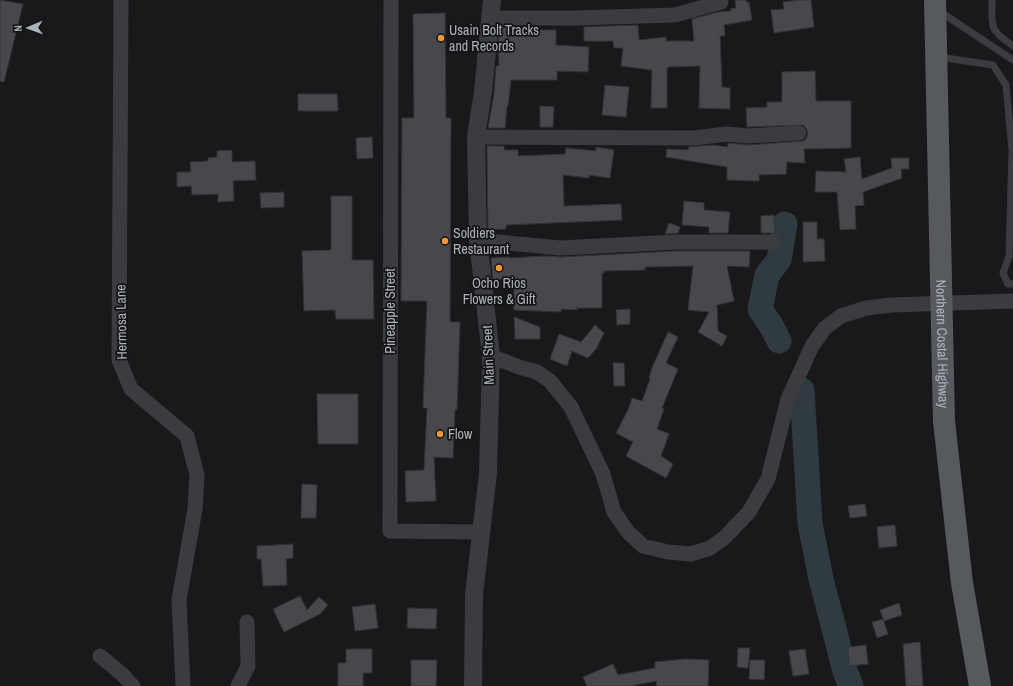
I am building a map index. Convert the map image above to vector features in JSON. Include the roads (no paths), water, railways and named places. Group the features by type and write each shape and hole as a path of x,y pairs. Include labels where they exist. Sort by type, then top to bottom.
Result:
{"main road":[{"name":"Northern Costal Highway","path":"936,4 944,421 952,504 962,583 980,686"}],"street":[{"name":"Hermosa Lane","path":"121,0 119,360 131,389 187,436 197,475 195,509 179,600 183,686"},
{"name":"Pineapple Street","path":"391,0 390,531 480,532"},
{"name":"Main Street","path":"473,686 474,595 480,532 488,473 491,356 478,240 476,137 483,92 492,0"},
{"path":"491,18 575,18 675,15 721,2"},
{"path":"476,137 694,138 727,134 747,136 799,134"},
{"path":"478,240 560,248 669,243 773,242"},
{"path":"491,356 537,372 550,381 571,407 603,474 614,512 628,532 644,546 668,552 691,554 710,548 724,538 749,512 768,479 788,399 812,346 824,328 842,316 866,308 891,305 1013,301"},
{"path":"238,686 248,666 247,622"},
{"path":"100,656 123,675 133,686"}],"lane":[{"path":"992,0 993,29 998,35 1013,46"},
{"path":"936,4 1013,60"},
{"path":"936,57 993,65 1006,85 1012,150 1008,256 1004,273 1008,284 1013,284"}],"waterway":[{"path":"779,341 760,309 767,275 779,260 785,224"},
{"path":"802,390 810,523 821,579 845,671 851,686"}],"place":[{"name":"Usain Bolt Tracks and Records","path":"441,38"},
{"name":"Soldiers Restaurant","path":"445,241"},
{"name":"Ocho Rios Flowers & Gift","path":"499,268"},
{"name":"Flow","path":"440,434"}]}
